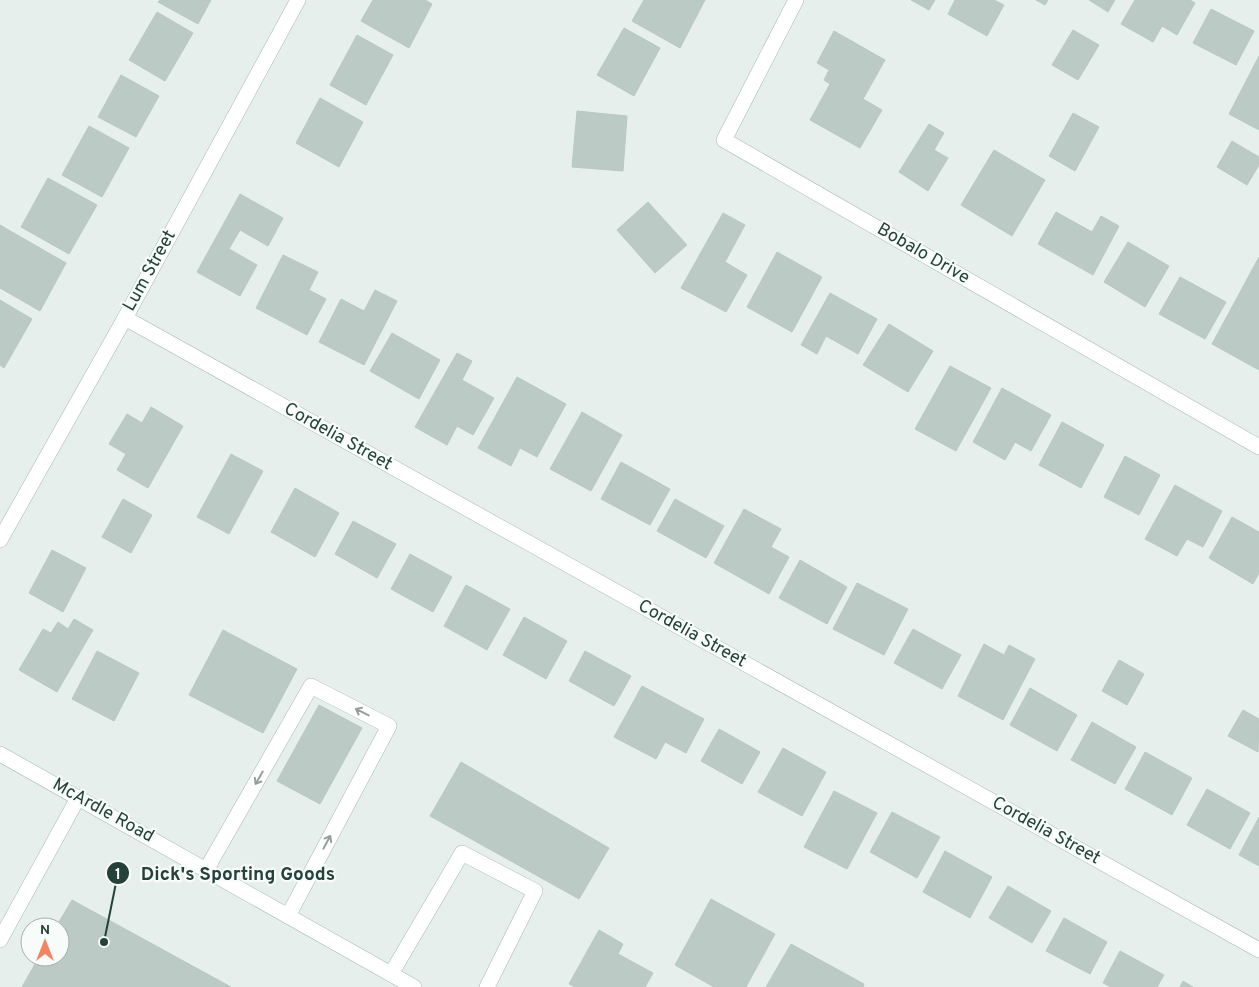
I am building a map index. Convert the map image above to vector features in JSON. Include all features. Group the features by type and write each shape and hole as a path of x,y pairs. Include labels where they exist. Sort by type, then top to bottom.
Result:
{"street":[{"name":"Lum Street","path":"0,540 125,318 298,0"},
{"name":"Bobalo Drive","path":"796,0 724,140 1259,447"},
{"name":"Cordelia Street","path":"125,318 1259,950"},
{"path":"206,870 311,686 389,726 288,916"},
{"name":"McArdle Road","path":"0,754 403,982"},
{"path":"0,940 78,798"},
{"path":"403,982 462,853 535,892 487,987"}],"building":[{"path":"160,0 211,0 198,24 158,2"},
{"path":"373,0 425,0 432,4 409,48 361,21"},
{"path":"644,0 705,0 680,48 632,21"},
{"path":"911,0 935,0 929,10"},
{"path":"955,0 994,0 1004,5 987,36 948,14"},
{"path":"1036,0 1048,0 1045,5"},
{"path":"1089,0 1115,0 1108,12"},
{"path":"1135,0 1190,0 1195,3 1177,35 1162,26 1153,42 1121,24"},
{"path":"1211,9 1254,31 1236,65 1193,43"},
{"path":"157,12 193,33 165,81 129,60"},
{"path":"624,28 660,48 634,96 597,75"},
{"path":"1073,30 1099,45 1078,80 1052,65"},
{"path":"834,31 885,60 863,99 882,110 860,148 810,120 830,84 824,80 829,70 817,63"},
{"path":"357,35 393,55 366,105 330,85"},
{"path":"1259,56 1259,130 1229,114"},
{"path":"121,75 159,96 136,137 98,117"},
{"path":"320,98 363,122 339,167 296,143"},
{"path":"577,111 627,116 623,171 572,167"},
{"path":"1073,113 1099,127 1075,171 1049,156"},
{"path":"929,124 944,133 934,150 948,158 928,191 899,172"},
{"path":"89,126 129,148 102,197 62,175"},
{"path":"1232,141 1259,157 1259,165 1247,185 1217,167"},
{"path":"994,150 1045,180 1012,236 961,205"},
{"path":"48,178 97,205 69,254 21,227"},
{"path":"240,194 283,218 268,246 240,230 229,249 257,265 240,296 197,272"},
{"path":"648,202 687,245 655,273 617,230"},
{"path":"1056,212 1092,232 1101,216 1119,226 1093,275 1038,244"},
{"path":"723,213 745,225 725,262 747,275 726,312 681,288"},
{"path":"0,225 66,263 40,311 0,288"},
{"path":"1128,242 1169,266 1145,307 1104,282"},
{"path":"777,252 822,277 792,332 747,307"},
{"path":"283,255 318,272 309,290 326,299 307,335 256,308"},
{"path":"1259,257 1259,370 1212,344"},
{"path":"1180,277 1226,302 1205,339 1159,314"},
{"path":"375,290 397,301 364,365 319,342 341,299 364,311"},
{"path":"830,293 877,319 858,354 826,336 817,354 801,345"},
{"path":"0,300 32,319 4,368 0,365"},
{"path":"889,324 933,351 908,392 863,365"},
{"path":"392,333 440,360 419,399 370,371"},
{"path":"457,353 472,361 462,380 494,398 473,435 457,426 447,445 415,427"},
{"path":"950,366 991,388 956,451 915,429"},
{"path":"517,377 566,404 537,457 520,448 511,466 478,448"},
{"path":"1002,388 1051,415 1031,451 1015,442 1005,460 973,442"},
{"path":"151,407 183,426 148,488 117,470 126,454 109,444 127,414 142,423"},
{"path":"582,412 622,435 591,491 550,469"},
{"path":"1062,422 1104,445 1081,488 1039,465"},
{"path":"231,454 263,471 229,534 197,517"},
{"path":"1125,456 1160,475 1139,515 1104,497"},
{"path":"621,462 670,489 650,525 601,499"},
{"path":"1175,485 1222,511 1203,547 1187,539 1177,556 1145,539"},
{"path":"295,488 339,513 315,557 271,532"},
{"path":"123,499 152,515 131,553 102,537"},
{"path":"675,499 724,526 706,558 657,531"},
{"path":"744,509 781,529 771,547 789,557 769,594 714,563"},
{"path":"1232,517 1259,532 1259,573 1253,584 1209,558"},
{"path":"353,521 396,544 377,578 335,554"},
{"path":"52,550 86,568 63,612 29,593"},
{"path":"410,554 452,577 433,612 391,589"},
{"path":"800,560 847,587 827,624 779,598"},
{"path":"857,583 908,609 884,655 833,629"},
{"path":"466,585 510,609 487,650 444,626"},
{"path":"524,617 567,641 546,679 503,655"},
{"path":"74,619 93,630 57,692 19,670 43,629 51,633 58,622 68,629"},
{"path":"913,629 961,655 942,689 894,663"},
{"path":"223,630 297,669 263,733 189,695"},
{"path":"984,644 1004,655 1009,645 1035,659 1003,720 958,696"},
{"path":"97,651 139,673 114,721 72,699"},
{"path":"585,651 631,676 614,706 569,681"},
{"path":"1119,660 1144,674 1127,705 1102,691"},
{"path":"642,686 704,719 686,753 665,742 656,759 614,737"},
{"path":"1030,688 1077,715 1057,751 1010,725"},
{"path":"319,705 362,728 320,804 277,781"},
{"path":"1243,710 1259,719 1258,752 1228,736"},
{"path":"1092,722 1136,747 1115,784 1071,760"},
{"path":"719,729 760,752 742,784 701,761"},
{"path":"783,748 826,772 802,816 758,792"},
{"path":"1145,752 1192,778 1172,815 1125,789"},
{"path":"461,762 609,848 579,899 430,816"},
{"path":"1207,789 1250,813 1230,849 1187,825"},
{"path":"834,791 877,813 847,869 804,847"},
{"path":"892,812 940,837 917,878 870,852"},
{"path":"1259,817 1259,866 1239,855"},
{"path":"945,851 992,877 970,918 923,892"},
{"path":"1008,886 1051,911 1032,943 989,918"},
{"path":"711,899 775,934 746,987 714,987 675,965"},
{"path":"72,900 231,987 22,987 33,967 70,967 70,917 62,917"},
{"path":"1064,918 1107,942 1090,974 1046,951"},
{"path":"599,930 623,944 618,954 653,973 645,987 575,987 569,984"},
{"path":"791,944 864,984 863,987 766,987"},
{"path":"1120,951 1164,975 1157,987 1111,987 1103,983"},
{"path":"1183,981 1193,987 1180,987"}],"place":[{"name":"Dick's Sporting Goods","path":"104,942"}]}
